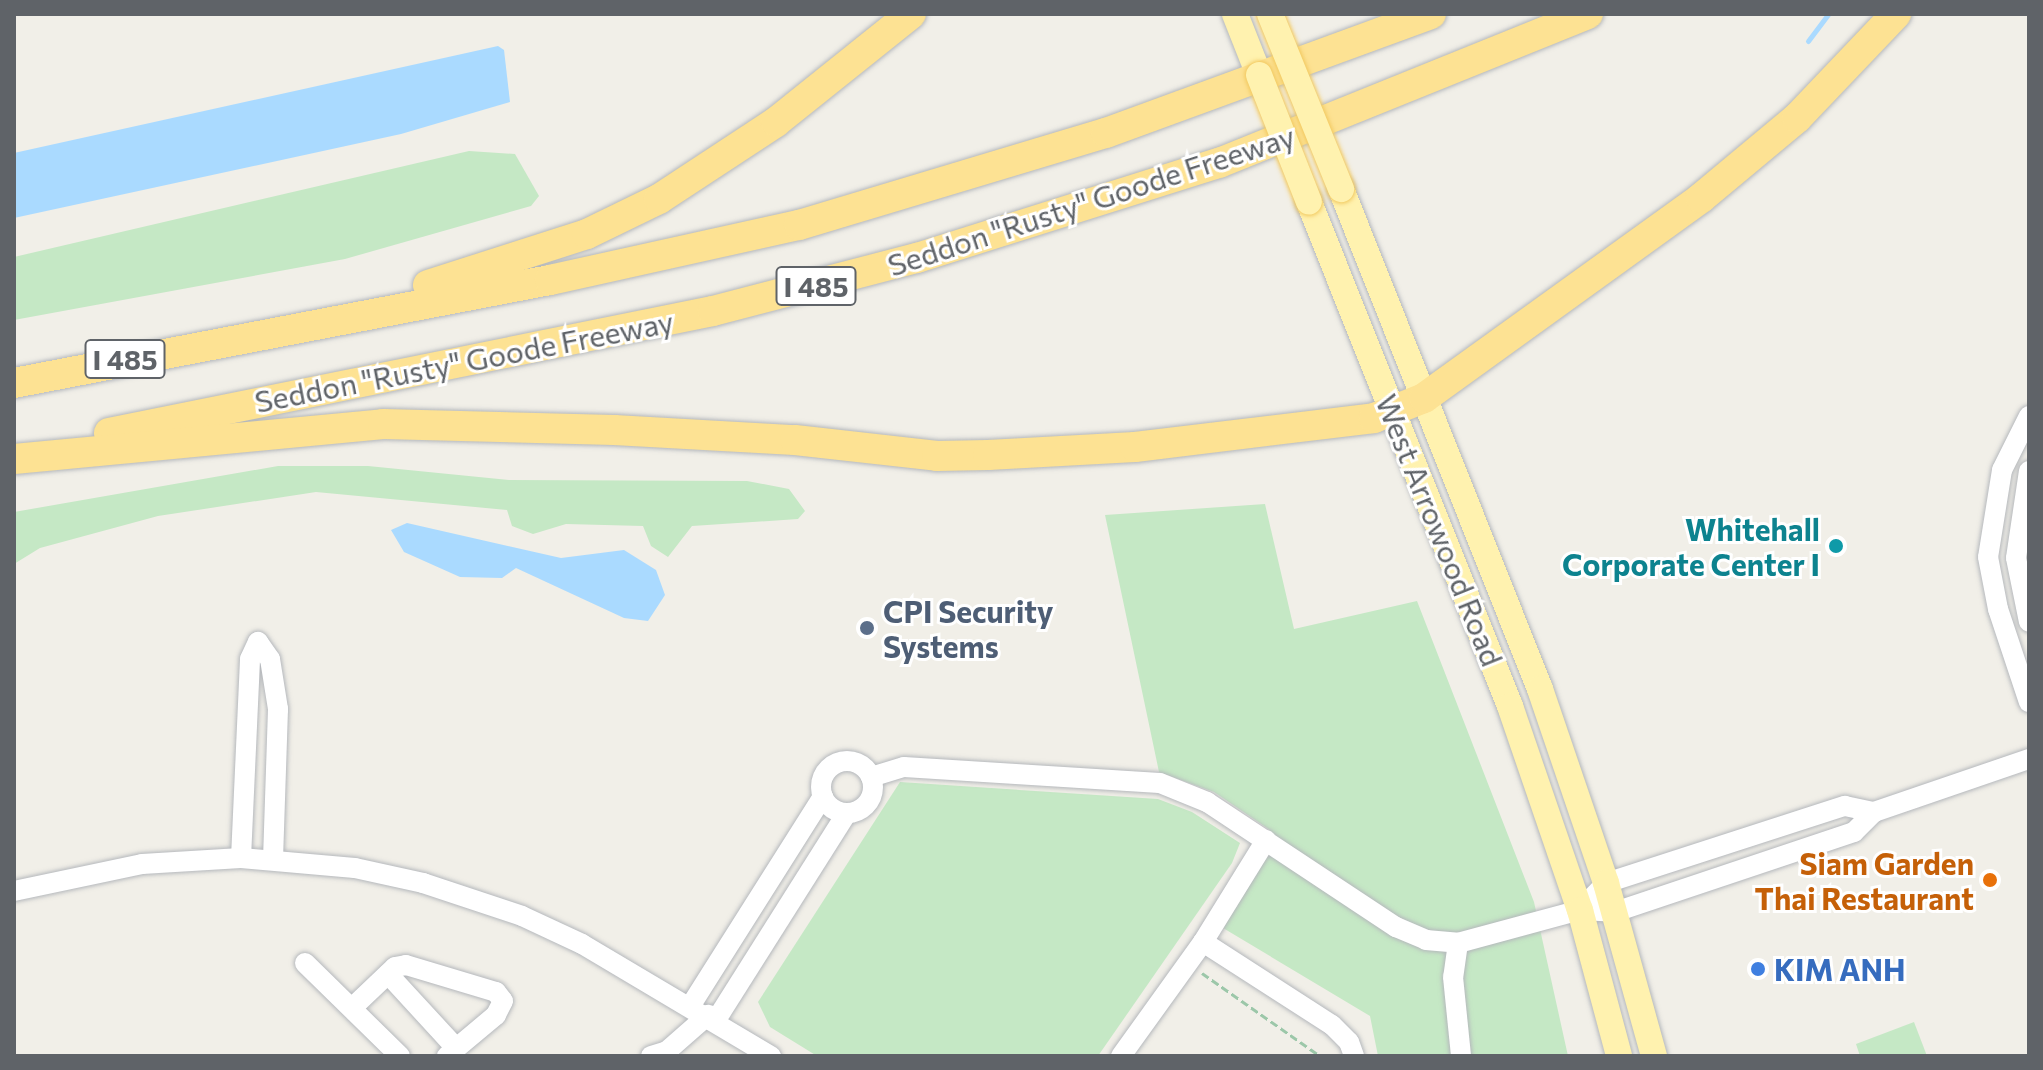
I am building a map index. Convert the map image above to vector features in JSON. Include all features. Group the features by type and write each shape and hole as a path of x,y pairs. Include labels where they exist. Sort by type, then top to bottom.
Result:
{"highway":[{"path":"237,336 483,270 612,223 729,155 911,14"},
{"name":"Seddon \"Rusty\" Goode Freeway","path":"14,383 237,336 520,286 799,225 1106,133 1431,14"},
{"name":"Seddon \"Rusty\" Goode Freeway","path":"14,458 114,431 713,311 917,258 1219,163 1588,14"},
{"path":"14,458 383,424 614,430 795,440 937,456 988,455 1135,447 1393,411 1424,398 1750,160 1896,14"}],"main road":[{"name":"West Arrowood Road","path":"1235,14 1510,706 1580,910 1619,1056"},
{"name":"West Arrowood Road","path":"1270,14 1540,689 1606,883 1654,1056"}],"street":[{"path":"2029,416 2002,470 1988,547 1998,609 2029,702"},
{"path":"2029,471 2016,558 2029,622"},
{"path":"241,858 250,659 258,642 270,659 278,709 273,859"},
{"path":"871,777 904,767 1144,780 1193,795 1396,927 1426,940 1458,943 1580,910 1615,912 1854,832 1874,812 2029,759"},
{"path":"705,1013 756,901 823,796 826,772 840,762 857,763 871,777 871,798 859,810 847,813 834,809 823,796"},
{"path":"1580,910 1606,883 1845,806 1874,812"},
{"path":"651,1056 667,1051 705,1013 781,917 847,813"},
{"path":"1121,1056 1203,942 1266,840"},
{"path":"14,891 142,864 241,858 355,868 476,899 582,944 705,1013 771,1056"},
{"path":"756,901 781,917"},
{"path":"1203,942 1332,1025 1349,1042 1354,1056"},
{"path":"1458,943 1453,977 1461,1056"},
{"path":"305,963 400,1056"},
{"path":"353,1007 388,974 406,965 496,992 503,1001 496,1015 452,1052 388,974"}],"path":[{"path":"1197,970 1323,1055"}],"green space":[{"path":"469,151 515,154 539,196 531,206 345,259 14,320 14,257"},
{"path":"278,466 368,466 509,480 747,481 789,489 805,511 798,519 692,526 668,557 651,546 643,526 566,524 533,534 512,526 507,510 316,492 158,516 40,548 14,564 14,512"},
{"path":"1265,504 1294,629 1417,601 1534,902 1568,1056 1378,1056 1370,1016 1218,925 1270,830 1214,792 1159,772 1105,515"},
{"path":"900,782 1158,799 1192,812 1240,843 1232,863 1098,1056 817,1056 770,1027 758,1002"},
{"path":"1914,1022 1927,1056 1860,1056 1856,1044"}],"water":[{"path":"498,46 504,50 510,102 401,134 14,218 14,153"},
{"path":"407,523 561,558 624,550 656,570 665,595 648,621 624,618 516,568 502,578 460,577 404,552 391,530"}],"waterway":[{"path":"1808,41 1828,14"}],"place":[{"name":"Whitehall Corporate Center I","path":"1836,546"},
{"name":"CPI Security Systems","path":"867,628"},
{"name":"Siam Garden Thai Restaurant","path":"1990,880"},
{"name":"KIM ANH","path":"1758,969"}]}
